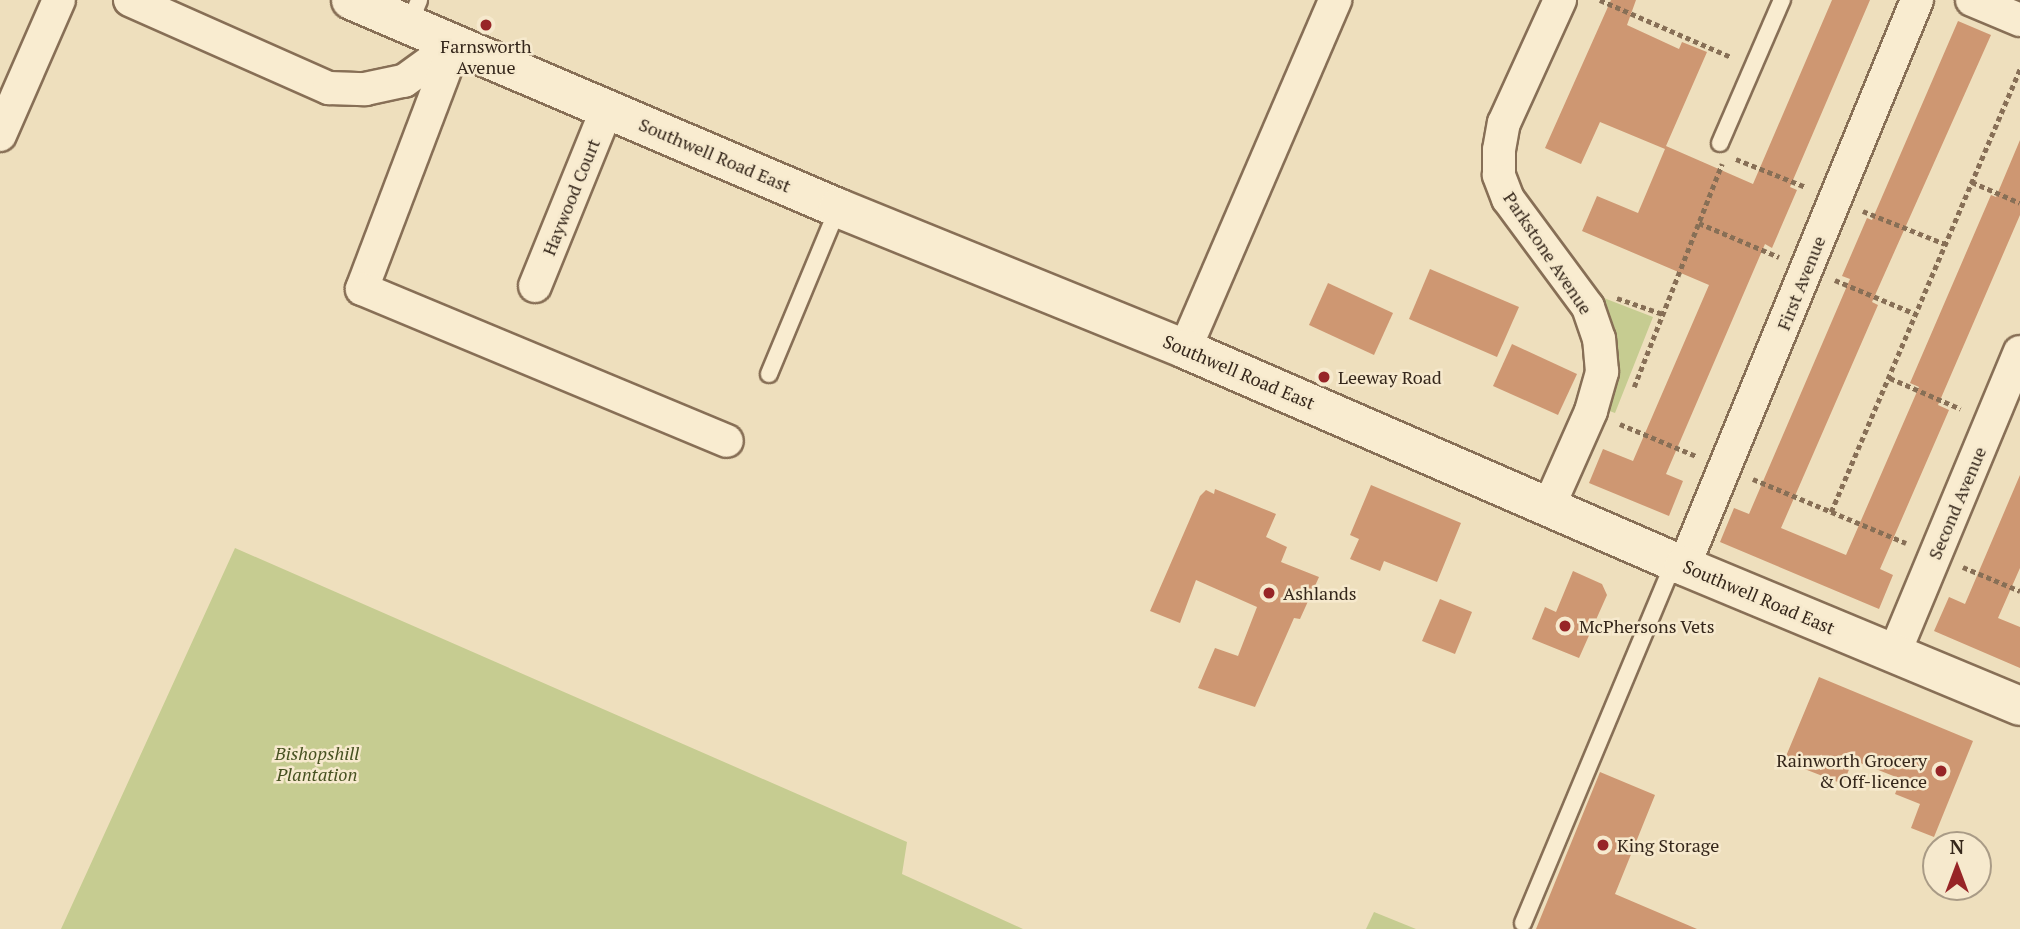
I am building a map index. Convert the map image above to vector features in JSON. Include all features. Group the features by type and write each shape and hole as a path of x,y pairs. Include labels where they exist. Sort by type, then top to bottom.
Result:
{"main road":[{"name":"Southwell Road East","path":"351,0 414,12 455,44 838,208 1185,349 1679,564 2020,706"}],"street":[{"path":"0,135 59,0"},
{"path":"130,0 329,88 365,89 404,81 455,44"},
{"path":"1185,349 1335,0"},
{"name":"Parkstone Avenue","path":"1549,506 1591,411 1602,372 1600,339 1588,307 1521,219 1499,175 1504,123 1560,0"},
{"name":"First Avenue","path":"1679,564 1725,467 1917,0"},
{"path":"1972,0 2020,20"},
{"path":"455,44 362,289 727,441"},
{"name":"Haywood Court","path":"535,285 607,109"},
{"name":"Second Avenue","path":"1894,654 2020,352"}],"lane":[{"path":"1720,143 1782,0"},
{"path":"769,374 838,208"},
{"path":"1523,923 1679,564"}],"path":[{"path":"1600,0 1753,67"},
{"path":"1830,512 2020,68"},
{"path":"1629,399 1726,154 1720,143"},
{"path":"1972,182 2020,203"},
{"path":"1890,377 1991,421"},
{"path":"1591,411 2020,590"},
{"path":"1619,424 1624,411"}],"green space":[{"path":"1596,295 1653,317 1615,413 1604,409 1618,356"},
{"name":"Bishopshill Plantation","path":"235,548 907,842 902,874 1023,929 61,929"},
{"path":"1374,912 1416,929 1366,929"}],"building":[{"path":"1611,0 1636,0 1627,25 1679,49 1682,42 1707,52 1666,146 1753,184 1832,0 1870,0 1790,187 1797,190 1772,248 1765,244 1666,474 1683,481 1669,516 1589,483 1603,449 1633,461 1709,285 1582,231 1597,196 1638,213 1665,149 1600,122 1581,164 1545,148"},
{"path":"1958,21 1991,35 1872,302 1878,305 1781,528 1846,555 1919,387 1910,383 1991,195 1996,197 2020,140 2020,215 1938,405 1949,410 1880,569 1893,575 1879,609 1720,542 1734,508 1749,514 1850,279 1842,276 1867,218 1872,220"},
{"path":"1430,269 1519,307 1497,357 1409,319"},
{"path":"1328,283 1393,313 1374,355 1309,325"},
{"path":"1512,344 1577,374 1558,415 1493,386"},
{"path":"2020,475 2020,568 1998,618 2020,627 2020,668 1934,631 1949,597 1965,604"},
{"path":"1371,485 1461,523 1437,582 1384,561 1380,571 1350,559 1359,539 1350,535"},
{"name":"Ashlands","path":"1215,489 1276,514 1266,537 1287,547 1281,562 1319,577 1300,619 1294,618 1255,707 1198,688 1215,648 1238,656 1257,607 1196,580 1180,623 1150,611 1200,496 1206,490 1214,494"},
{"name":"McPhersons Vets","path":"1573,571 1602,584 1607,595 1579,658 1532,639 1545,607 1556,612"},
{"path":"1440,599 1472,612 1455,654 1422,641"},
{"path":"1819,677 1973,741 1936,831 1922,832 1911,828 1920,804 1895,794 1901,779 1853,760 1843,784 1784,761"},
{"name":"King Storage","path":"1600,772 1655,795 1615,894 1697,929 1536,929"}],"place":[{"name":"Farnsworth Avenue","path":"486,25"},
{"name":"Leeway Road","path":"1324,377"},
{"name":"Ashlands","path":"1269,593"},
{"name":"McPhersons Vets","path":"1565,626"},
{"name":"Rainworth Grocery & Off-licence","path":"1941,771"},
{"name":"King Storage","path":"1603,845"}]}
